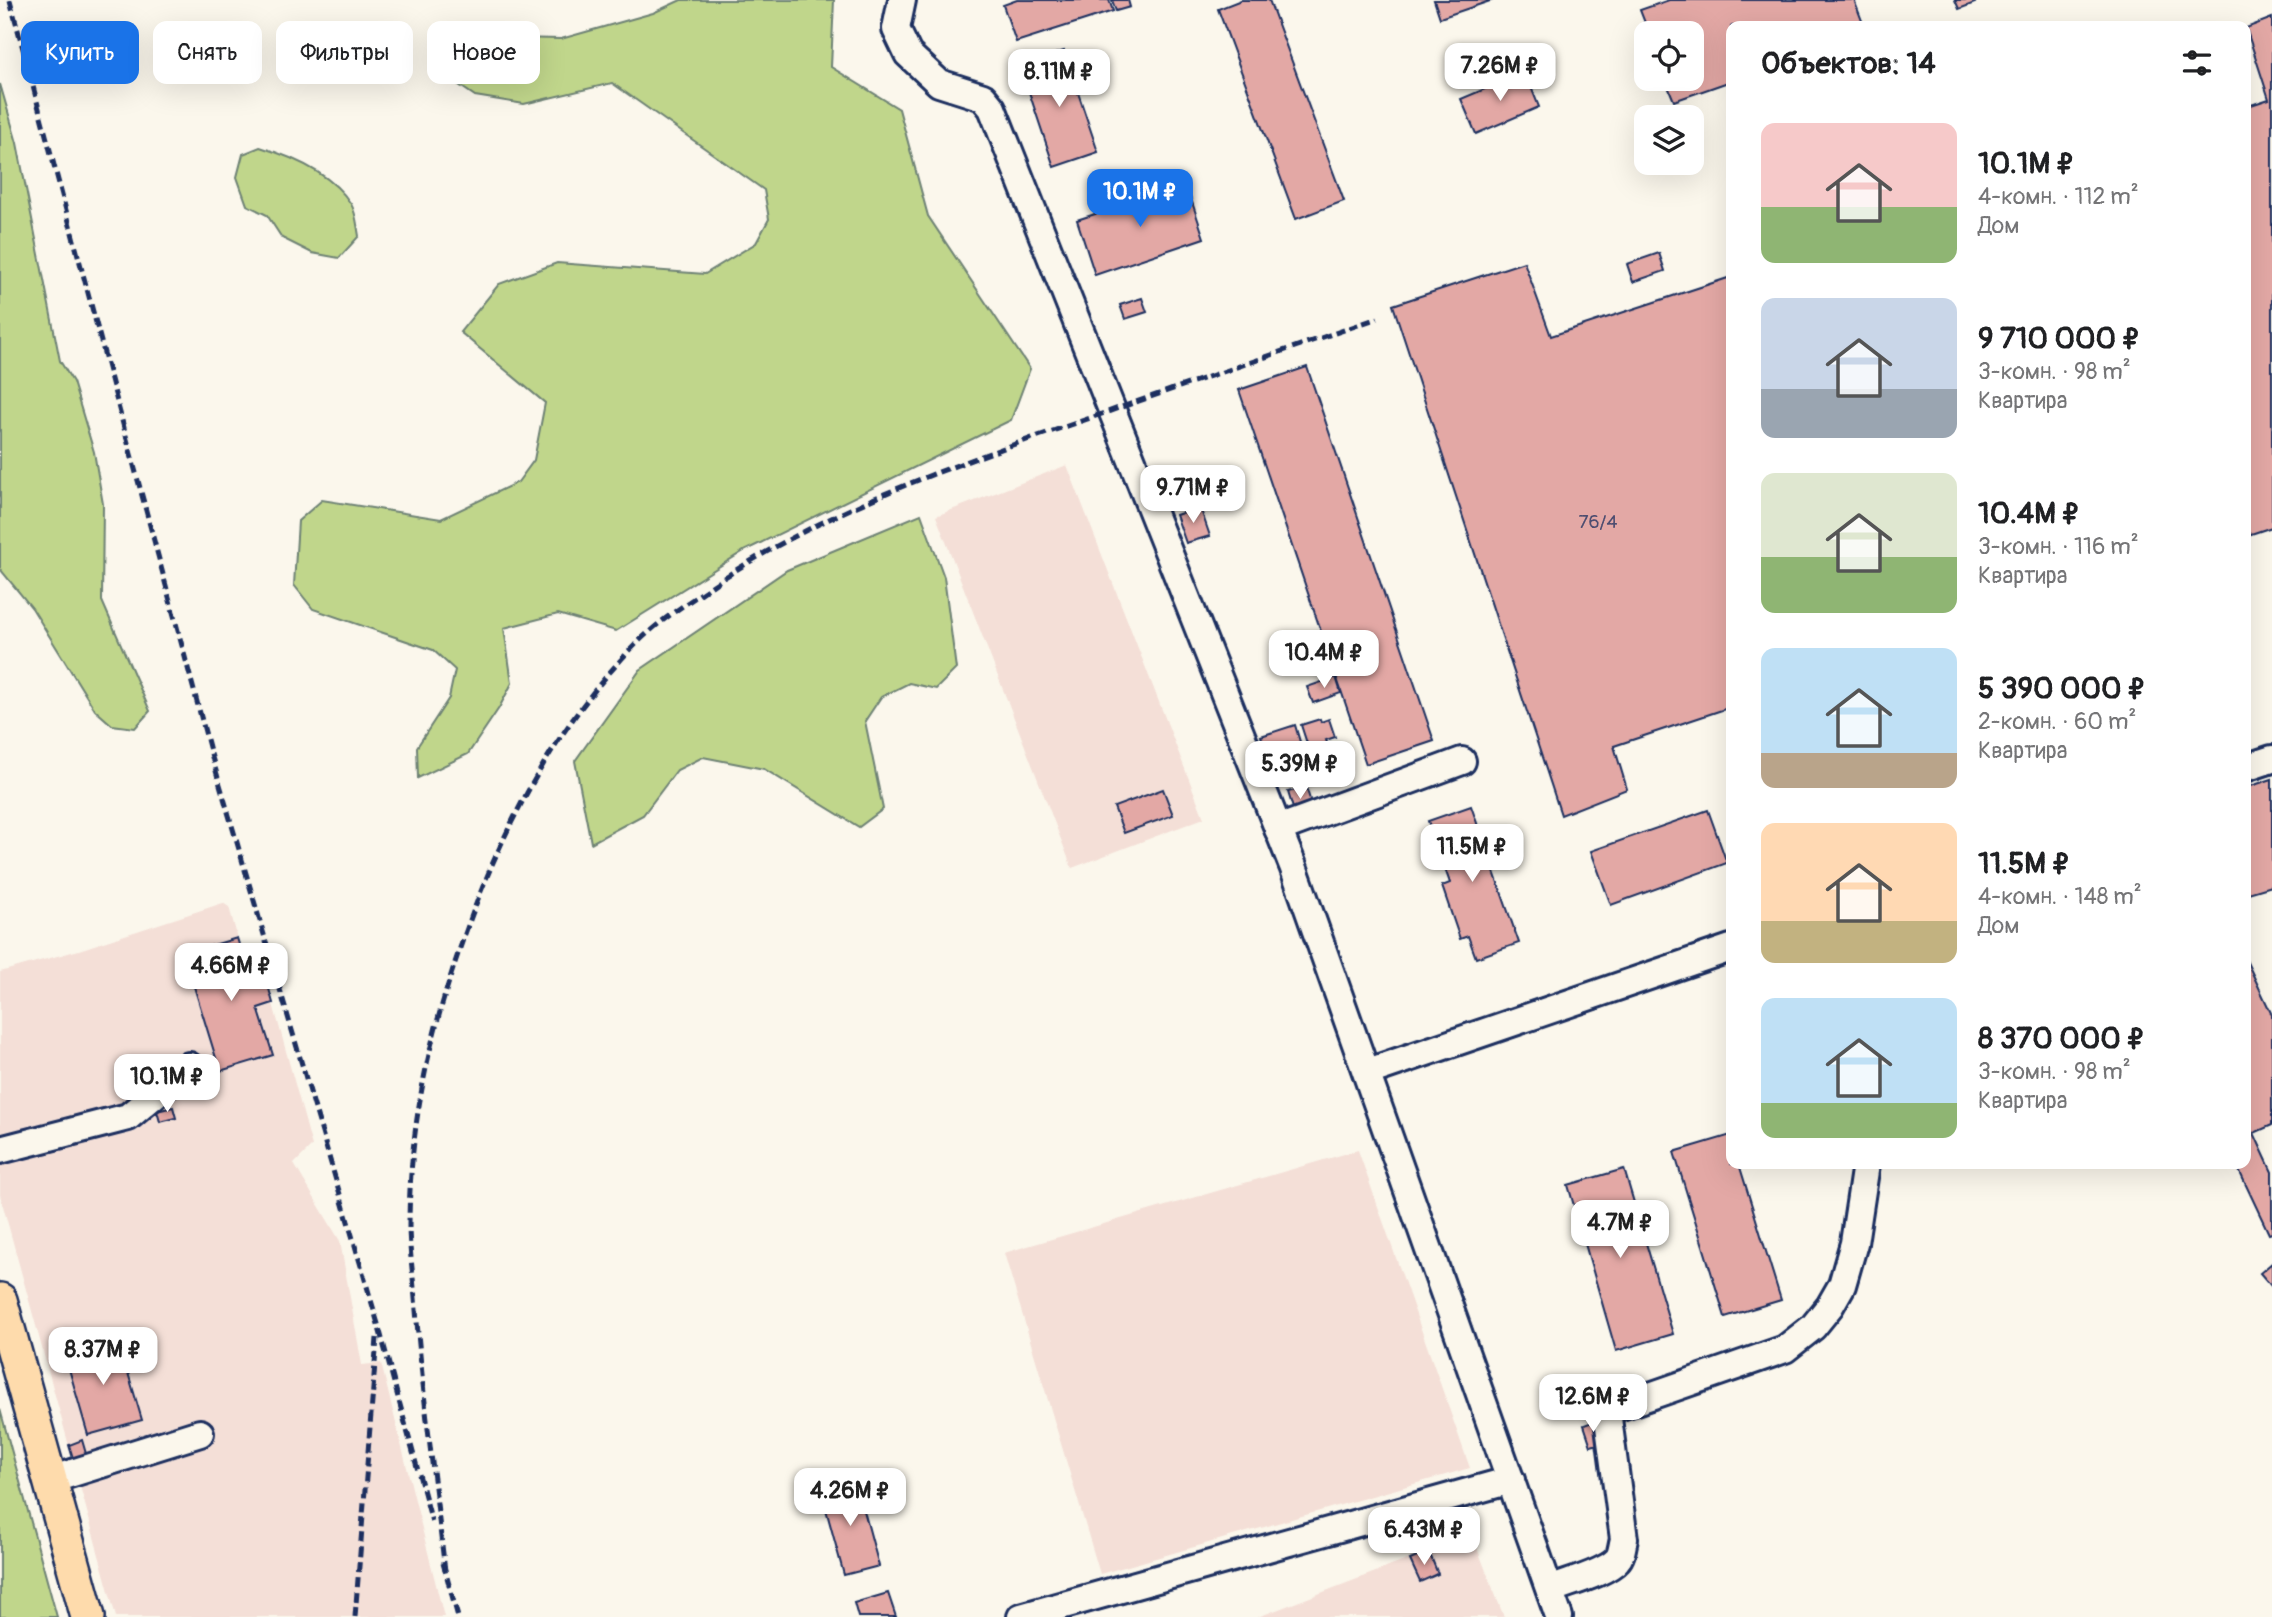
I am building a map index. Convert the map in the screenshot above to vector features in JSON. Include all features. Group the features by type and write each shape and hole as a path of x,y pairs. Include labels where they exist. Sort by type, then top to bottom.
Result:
{"main road":[{"path":"0,1300 89,1617"}],"street":[{"path":"902,0 896,29 908,54 939,83 983,96 992,108 1278,829 1368,1072 1559,1617"},
{"path":"2251,766 2272,759"},
{"path":"1278,829 1462,761"},
{"path":"1368,1072 1726,950"},
{"path":"0,1150 128,1117 189,1066"},
{"path":"1550,1590 1616,1561 1621,1552 1624,1539 1607,1411 1785,1349 1813,1327 1842,1285 1854,1243 1865,1169"},
{"path":"50,1480 200,1433"},
{"path":"1021,1617 1511,1480"}],"shaded area":[{"path":"1067,465 1204,818 1072,868 936,516"},
{"path":"223,903 229,907 248,975 264,971 312,1146 294,1164 340,1241 362,1365 381,1363 444,1617 116,1617 0,1195 0,972 79,950"},
{"path":"1358,1150 1470,1468 1100,1574 1004,1253"},
{"path":"1472,1535 1504,1617 1258,1617"}],"green space":[{"path":"681,0 834,0 831,67 899,109 928,216 1030,369 1011,420 744,551 616,631 558,614 504,628 512,683 499,708 468,754 418,778 417,747 449,698 455,670 433,650 313,609 294,585 298,521 322,500 441,519 518,482 534,460 545,403 460,332 499,284 557,263 705,274 756,243 769,219 764,190 612,83 524,104 475,96 457,84 540,84 540,39 561,39 653,13"},
{"path":"0,84 17,143 60,361 73,382 94,452 103,504 102,601 150,711 135,728 112,725 95,710 32,608 0,569"},
{"path":"260,147 323,175 351,204 359,236 339,258 312,253 282,238 267,215 247,205 237,177 243,154"},
{"path":"921,514 944,577 956,669 936,689 909,683 881,697 865,721 883,809 859,827 764,769 703,757 677,770 643,815 591,843 575,761 640,670 787,570"},
{"path":"0,1409 57,1617 0,1617"}],"building":[{"path":"1017,0 1109,0 1113,11 1016,42 1003,5"},
{"path":"1112,0 1128,0 1130,7 1116,11"},
{"path":"1241,0 1269,0 1344,201 1296,219 1218,9"},
{"path":"1434,0 1493,0 1440,18"},
{"path":"1669,0 1854,0 1862,21 1726,21 1726,83 1704,90 1704,21 1644,21 1640,10"},
{"path":"1955,0 1974,0 1975,3 1959,9"},
{"path":"2272,18 2272,527 2251,534 2251,105 2269,99 2251,43 2251,26"},
{"path":"1064,51 1098,152 1054,167 1020,65"},
{"path":"1525,72 1539,107 1476,134 1461,99"},
{"path":"1670,91 1702,91 1674,101"},
{"path":"1186,184 1204,238 1095,275 1077,220"},
{"path":"1659,253 1665,271 1633,282 1627,264"},
{"path":"1524,262 1551,336 1726,279 1726,709 1614,746 1627,789 1561,815 1393,305"},
{"path":"1142,298 1147,312 1125,319 1120,305"},
{"path":"1307,367 1434,741 1366,764 1239,390"},
{"path":"1200,507 1210,536 1186,543 1176,515"},
{"path":"1336,677 1341,693 1313,703 1307,687"},
{"path":"1320,719 1321,722 1329,719 1335,737 1326,740 1333,759 1314,765 1301,725"},
{"path":"1295,725 1306,762 1273,773 1261,736"},
{"path":"2272,779 2272,886 2251,892 2251,786"},
{"path":"1306,787 1313,809 1295,815 1288,792"},
{"path":"1163,789 1173,815 1124,833 1114,807"},
{"path":"1471,806 1519,943 1476,958 1468,936 1460,939 1442,886 1450,883 1428,821"},
{"path":"1708,810 1726,863 1611,905 1591,851"},
{"path":"237,938 249,976 264,971 273,1003 258,1008 273,1055 220,1071 184,954"},
{"path":"2251,971 2272,1015 2272,1125 2254,1133 2272,1172 2272,1233 2269,1234 2238,1169 2251,1169"},
{"path":"173,1107 176,1118 160,1122 157,1111"},
{"path":"1726,1136 1726,1169 1741,1169 1781,1300 1725,1317 1674,1152"},
{"path":"1624,1169 1673,1334 1616,1351 1568,1185"},
{"path":"2272,1263 2272,1287 2260,1273"},
{"path":"118,1339 142,1420 88,1435 65,1355"},
{"path":"1587,1379 1594,1399 1571,1406 1565,1385"},
{"path":"1595,1421 1602,1443 1591,1446 1584,1425"},
{"path":"82,1440 89,1464 76,1468 69,1445"},
{"path":"856,1481 879,1566 844,1575 821,1491"},
{"path":"1429,1552 1438,1574 1420,1582 1410,1560"},
{"path":"888,1593 896,1617 858,1617 854,1603"}],"railway":[{"path":"10,0 209,747 378,1324 432,1522"},
{"path":"445,1571 422,1375 409,1229 418,1110 444,996 485,882 538,772 584,705 637,643 675,612 758,557 846,511 938,472 1378,318"},
{"path":"355,1617 377,1338"},
{"path":"443,1563 458,1617"}]}
